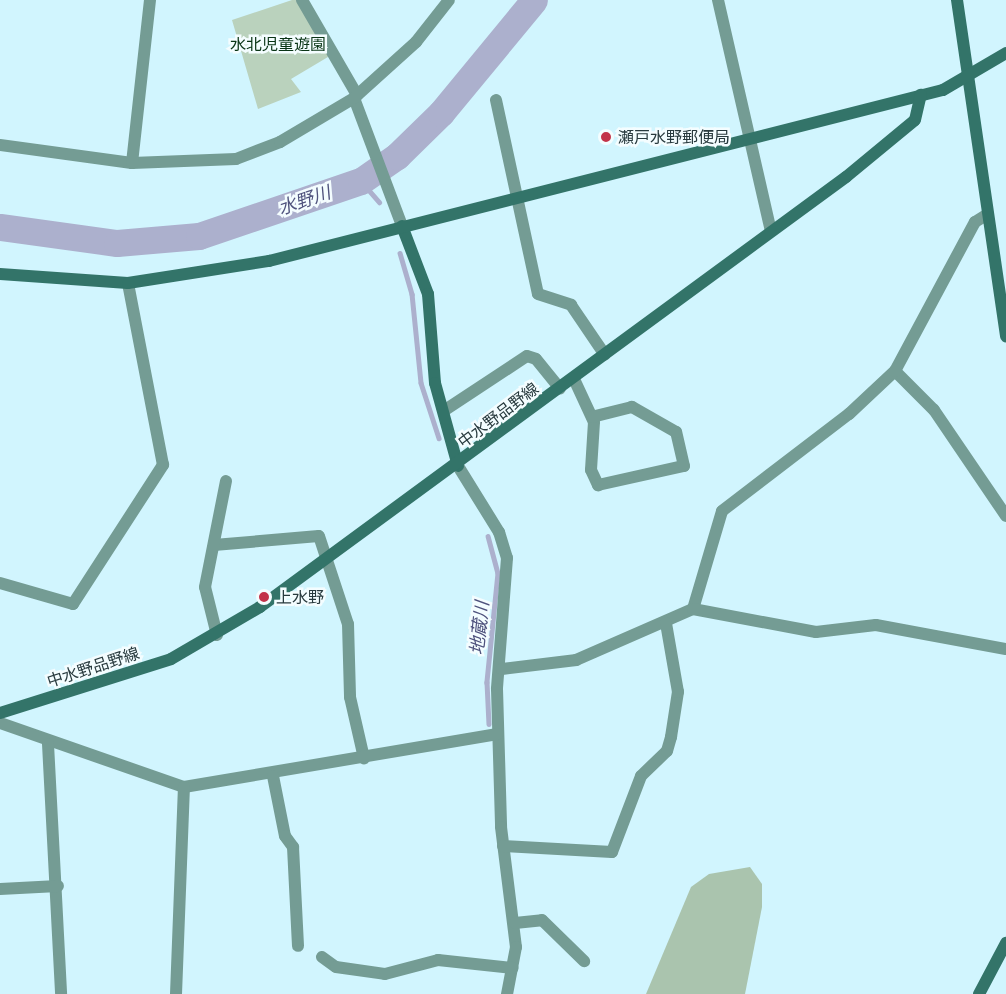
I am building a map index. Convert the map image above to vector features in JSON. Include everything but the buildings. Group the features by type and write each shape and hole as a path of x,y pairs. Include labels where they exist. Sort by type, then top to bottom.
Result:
{"main road":[{"path":"957,0 1006,336"},
{"path":"0,274 128,283 269,261 921,95 970,78 1006,53"},
{"name":"中水野品野線","path":"0,713 171,659 217,635 330,559 458,466 771,231 915,120 921,95"},
{"path":"402,226 428,294 435,383 445,410 458,466"},
{"path":"979,994 1006,943"}],"street":[{"path":"132,163 150,0"},
{"path":"302,0 355,96 358,112 402,226"},
{"path":"0,145 132,163 236,159 280,142 355,96 416,42 449,0"},
{"path":"718,0 771,231"},
{"path":"496,100 519,197 538,294 571,305 605,355"},
{"path":"693,609 722,511 849,414 895,371 975,222 988,214"},
{"path":"0,584 73,604 163,465 128,283"},
{"path":"445,410 527,356 536,359 560,389"},
{"path":"895,371 934,410 1006,516"},
{"path":"574,379 592,417 591,470 598,485 684,466 676,432 632,407 592,417"},
{"path":"458,466 499,532 507,558 498,734 503,846 515,923 513,968 507,994"},
{"path":"217,635 205,587 226,481"},
{"path":"214,544 319,536 330,559 348,624 350,697 364,758"},
{"path":"502,669 576,660 666,623 693,609 816,632 876,625 1006,649"},
{"path":"503,846 612,852 641,776 667,751 671,737 678,692 666,623"},
{"path":"0,723 48,744 184,787 273,776 498,734"},
{"path":"48,744 58,886 61,994"},
{"path":"273,776 285,836 292,846 298,946"},
{"path":"176,994 184,787"},
{"path":"0,889 58,886"},
{"path":"515,923 542,920 585,961"},
{"path":"322,957 336,967 384,974 438,960 513,968"}],"green space":[{"name":"水北児童遊園","path":"292,0 302,0 333,54 291,79 301,92 258,109 232,20"},
{"path":"750,867 762,884 762,907 745,994 646,994 691,887 709,874"}],"waterway":[{"name":"水野川","path":"0,227 117,243 199,236 361,181 397,156 441,113 534,0"},
{"name":"地蔵川","path":"361,181 379,202"},
{"name":"地蔵川","path":"400,253 412,294 421,383 439,438"},
{"name":"地蔵川","path":"488,536 498,573 487,682 489,724"}],"place":[{"name":"瀬戸水野郵便局","path":"606,137"},
{"name":"上水野","path":"264,597"}]}
